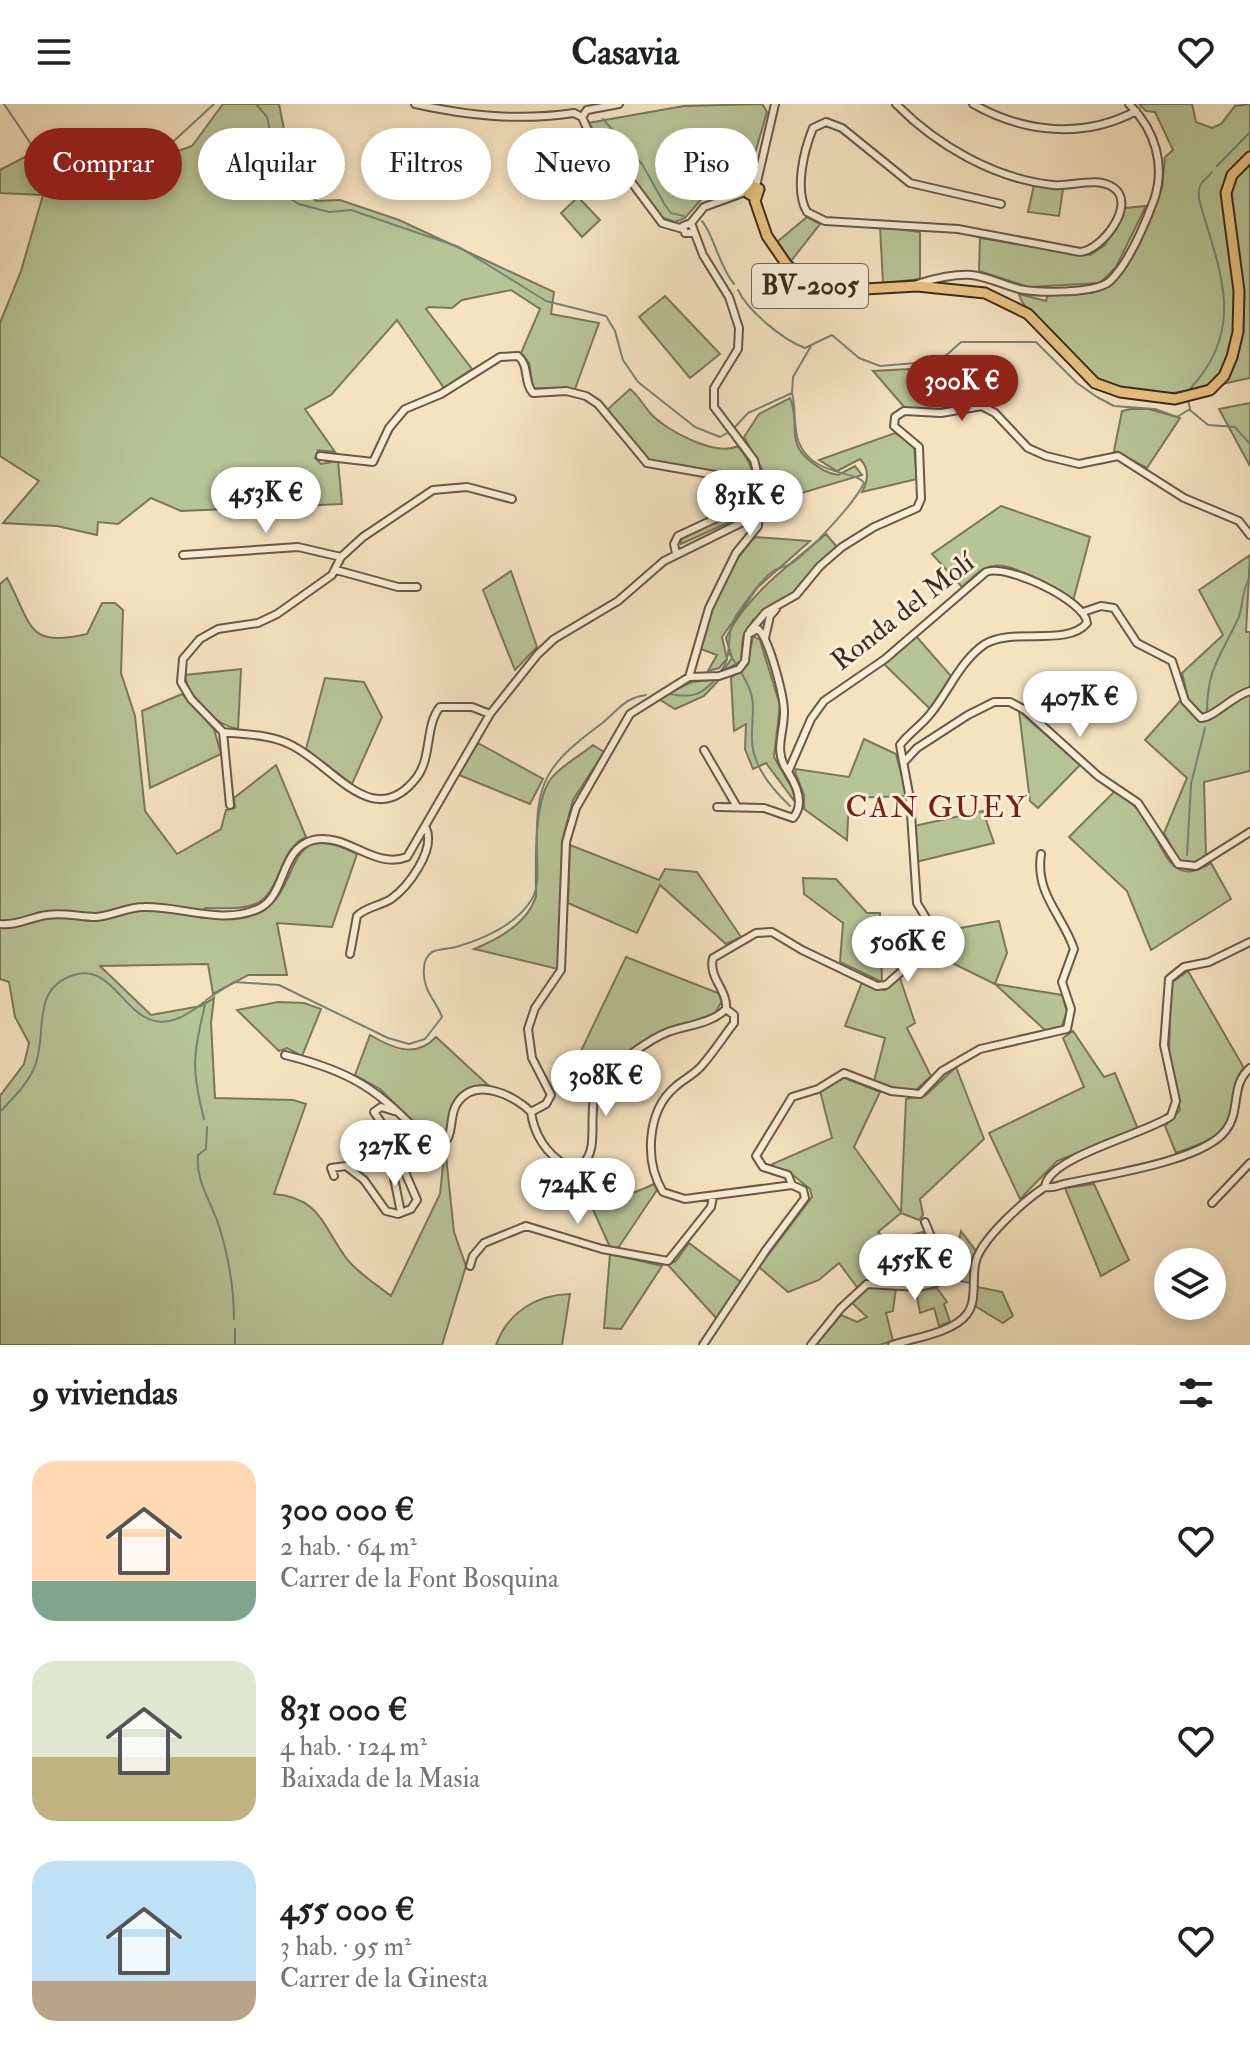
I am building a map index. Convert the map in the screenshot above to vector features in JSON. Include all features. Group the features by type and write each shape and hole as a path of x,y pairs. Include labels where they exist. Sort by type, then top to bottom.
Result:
{"main road":[{"name":"BV-2005","path":"755,200 771,244 789,267 813,287 839,291 910,286 968,289 1005,300 1043,327 1095,383 1120,392 1175,399 1197,396 1221,380 1237,341 1239,291 1226,193 1232,175 1250,157"}],"street":[{"path":"415,104 492,118 532,119 574,113 582,117 590,135 621,168 658,219 667,226 692,233 736,313 738,349 714,388 713,400 718,414 758,468 758,526 736,553 704,618 689,677"},
{"path":"574,113 577,104"},
{"path":"582,117 586,107 619,104"},
{"name":"BV-2005","path":"758,171 775,104"},
{"path":"896,104 967,157 1047,184 1104,184 1120,195 1121,207 1101,244 1080,252 958,229 820,219 807,212 801,192 813,128 826,122 837,125 910,183 1001,204"},
{"path":"973,104 1026,125 1063,129 1101,127 1136,111"},
{"path":"910,286 973,275 1021,289 1042,291 1095,288 1109,282 1146,217 1160,177 1155,145 1129,104"},
{"path":"683,229 704,207 725,200"},
{"path":"691,223 695,229 692,233"},
{"path":"320,456 373,462 389,428 405,409 441,394 500,357 518,356 524,362 528,387 533,393 571,391 594,400 647,463 721,476 731,482 738,496 734,510 678,536 674,544 676,553"},
{"path":"531,1112 546,1104 551,1095 532,1058 528,1029 535,1008 561,970 566,842 576,808 630,714 689,677 719,676 739,669 745,661 750,631 766,612 796,595 820,566 842,547 919,505 919,447 915,440 894,426 895,417 904,411 941,413 982,406 995,413 1035,452 1079,464 1118,456 1184,498 1239,521 1250,535"},
{"path":"230,805 223,732 184,688 181,672 186,654 212,632 271,618 336,570 341,557 436,489 471,487 512,499"},
{"path":"0,924 19,923 53,914 100,916 143,907 199,915 254,910 268,901 294,850 320,839 337,840 382,858 399,860 412,852 490,714 519,674 549,643 618,601 676,553 757,515"},
{"path":"183,555 298,547 341,557"},
{"path":"336,570 398,587 417,587"},
{"name":"Ronda del Molí","path":"788,772 811,719 824,701 885,659 986,572 1007,571 1053,591 1083,612"},
{"path":"726,1009 726,1000 712,971 713,958 761,932 782,935 808,954 877,986 886,985 910,964 934,954 937,936 917,903 910,799 904,762 899,751 902,742 928,717 959,671 983,646 1009,638 1077,631 1087,623 1083,612 1101,606 1114,608 1137,643 1172,661 1185,701 1201,718 1210,717 1224,703 1250,691"},
{"path":"765,638 770,616 778,607"},
{"path":"717,807 736,805 764,808 793,818 798,812 799,797 778,753 783,702 765,638 760,631 750,631"},
{"path":"904,762 917,748 958,720 994,702 1010,702 1025,710 1098,776 1138,803 1178,864 1196,866 1250,832"},
{"path":"223,732 286,742 317,760 359,795 377,800 396,795 417,777 440,707 472,707 490,714"},
{"path":"704,750 736,805"},
{"path":"350,954 357,916 391,898 414,873 428,842 426,828"},
{"path":"792,1185 788,1175 763,1167 756,1156 792,1097 818,1089 844,1073 878,1087 920,1094 942,1071 980,1049 1067,1029 1071,1009 1062,982 1074,949 1042,888 1038,875 1041,854"},
{"path":"1045,1187 1046,1180 1060,1164 1171,1116 1176,1101 1164,1045 1169,979 1184,967 1209,962 1250,942"},
{"path":"285,1055 359,1080 401,1114 426,1140 436,1143 448,1138 456,1105 469,1094 503,1092 531,1112 536,1132 549,1152 566,1165 583,1163 591,1150 596,1090 605,1077 652,1040 710,1019 726,1009"},
{"path":"703,1345 766,1250 805,1201 803,1190 792,1185 685,1199 663,1192 655,1176 650,1136 667,1095 705,1063 734,1023 734,1015 726,1009"},
{"path":"892,1345 951,1325 967,1314 978,1255 1016,1209 1045,1187 1093,1181 1153,1166 1217,1139 1231,1122 1238,1083 1250,1068"},
{"path":"344,1160 373,1189 386,1211 401,1213 411,1209 417,1200 404,1170 401,1151 374,1110 385,1107 401,1114"},
{"path":"401,1151 414,1159"},
{"path":"390,1158 401,1213"},
{"path":"1212,1203 1250,1163"},
{"path":"334,1176 331,1168 349,1168"},
{"path":"470,1266 473,1256 484,1243 526,1226 602,1249 668,1261 711,1207 713,1197"},
{"path":"811,1345 864,1285 875,1282 919,1287 938,1282 943,1266 925,1222"}],"green space":[{"path":"223,104 279,104 284,128 205,128"},
{"path":"762,104 767,112 758,143 758,128 655,128 655,200 701,200 685,218 675,222 661,217 639,189 639,128 592,128 588,123 684,106"},
{"path":"1139,104 1192,104 1196,122 1212,128 1221,124 1235,106 1250,104 1250,378 1172,393 1133,393 1114,388 1086,370 1021,300 1019,294 1046,301 1048,294 1092,293 1116,280 1162,188 1165,157 1173,150 1155,112 1146,111"},
{"path":"198,138 198,200 340,200 399,220 554,292 551,314 599,323 575,389 533,388 529,363 521,353 540,309 511,290 462,300 452,308 429,307 426,309 472,369 444,388 397,320 331,395 305,409 335,452 318,450 315,458 321,464 338,461 342,504 181,511 151,498 118,524 98,522 97,535 57,526 3,523 39,481 0,456 0,323 21,271 42,200 182,200 182,150 192,146"},
{"path":"24,157 24,194 0,193 0,170"},
{"path":"1034,185 1063,189 1059,216 1028,212"},
{"path":"575,200 581,200 600,220 582,237 561,213"},
{"path":"1146,206 1116,267 1100,283 1029,287 979,271 980,238 1090,255 1105,245 1125,208"},
{"path":"807,217 820,224 791,261 777,242"},
{"path":"880,227 920,232 920,279 883,283"},
{"path":"665,296 720,354 690,378 639,317"},
{"path":"946,355 957,405 936,410 905,408 873,371 929,368"},
{"path":"630,389 651,414 668,428 705,445 717,448 738,446 754,477 752,512 681,544 681,539 737,512 743,496 738,484 727,477 658,462 641,454 607,410"},
{"path":"790,398 796,439 802,454 830,473 838,475 855,466 862,475 765,504 762,469 744,437 759,414"},
{"path":"1250,403 1250,466 1219,409"},
{"path":"1149,409 1180,418 1147,468 1114,451 1122,411"},
{"path":"895,433 914,446 917,479 862,492 867,475 860,459 837,471 819,460"},
{"path":"1001,506 1090,537 1073,601 1034,578 1002,566 984,569 962,587 932,554"},
{"path":"826,534 837,547 790,596 753,620 743,637 741,661 723,671 732,658 726,638 746,607"},
{"path":"755,537 810,541 758,587 722,637 727,659 719,668 708,671 717,655 701,649 707,619 728,574"},
{"path":"1250,555 1246,632 1250,632 1250,771 1204,782 1206,855 1186,862 1178,859 1164,833 1187,778 1145,740 1181,700 1188,698 1182,673 1223,635 1199,590"},
{"path":"511,571 537,647 515,670 483,590"},
{"path":"7,578 34,629 52,638 87,634 102,603 115,603 123,610 121,673 135,716 145,811 177,854 221,829 226,810 235,808 234,798 276,765 306,837 290,851 264,898 243,907 205,908 201,918 241,917 263,911 284,886 297,858 305,848 317,843 333,844 357,854 332,927 277,923 287,975 248,975 213,994 208,964 100,966 151,1015 201,1006 214,998 211,1023 215,1098 293,1100 306,1104 274,1194 302,1201 312,1208 351,1264 391,1296 440,1194 445,1146 454,1232 466,1266 442,1345 0,1345 0,1096 24,1064 29,1043 15,1017 9,982 0,979 0,584"},
{"path":"915,635 951,676 930,709 884,664"},
{"path":"753,636 760,640 780,705 774,757 793,790 795,802 766,763 753,769 745,749 746,724 734,731 731,678 747,665"},
{"path":"241,669 238,729 220,722 204,709 191,693 185,675"},
{"path":"325,678 364,682 382,717 352,784 306,749"},
{"path":"720,679 704,696 675,709 657,698 692,682"},
{"path":"182,694 214,729 221,754 150,788 142,711"},
{"path":"1019,711 1080,765 1038,808 1030,801"},
{"path":"864,739 896,754 907,796 849,798 847,840 804,809 804,795 795,772 796,769 849,777"},
{"path":"478,743 543,779 530,804 459,775"},
{"path":"593,745 604,752 573,800 564,834 558,969 474,949 511,929 532,906 536,896 538,820 545,791 559,770"},
{"path":"1115,791 1144,816 1170,862 1186,871 1197,870 1211,863 1231,899 1151,950 1127,891 1069,837"},
{"path":"983,811 994,843 916,862 914,826"},
{"path":"570,845 659,880 665,869 697,872 741,937 726,944 660,885 637,933 568,903"},
{"path":"803,878 836,879 867,913 880,913 882,982 840,962 843,923 804,894"},
{"path":"999,921 1007,953 995,984 938,956 942,945 938,932"},
{"path":"626,957 718,993 722,1001 715,1013 647,1039 616,1065 581,1051"},
{"path":"1188,971 1244,1068 1236,1083 1230,1115 1223,1129 1207,1141 1176,1153 1165,1126 1180,1110 1169,1057 1171,983"},
{"path":"900,978 915,1023 907,1028 931,1076 915,1091 888,1088 874,1081 885,1038 845,1026 862,982 885,990"},
{"path":"995,984 1062,995 1067,1012 1061,1028 1047,1032"},
{"path":"278,1002 304,1003 321,1009 302,1056 287,1048 279,1051 237,1010"},
{"path":"1073,1031 1104,1077 1115,1073 1138,1129 1057,1161 1020,1199 989,1133 1084,1087 1063,1038"},
{"path":"370,1035 404,1049 420,1048 436,1037 488,1085 477,1086 462,1094 453,1107 446,1134 439,1140 431,1139 380,1089 355,1075"},
{"path":"956,1067 984,1139 920,1199 923,1215 919,1220 901,1213 878,1232 888,1241 923,1232 930,1250 912,1262 906,1283 895,1281 903,1254 888,1242 886,1280 871,1280 857,1287 839,1263 819,1280 788,1292 759,1267 812,1197 810,1189 788,1171 768,1166 832,1138 820,1091 842,1077 880,1092 854,1147 901,1212 906,1099 925,1096"},
{"path":"590,1162 602,1184 614,1194 630,1194 654,1184 657,1190 618,1248 610,1247 575,1170"},
{"path":"1094,1184 1129,1260 1101,1276 1065,1188"},
{"path":"961,1231 976,1251 970,1283 946,1278 947,1273 959,1272 957,1249"},
{"path":"689,1243 741,1282 717,1319 668,1265 676,1261"},
{"path":"610,1254 662,1266 621,1329 604,1328"},
{"path":"977,1287 1002,1292 1013,1316 1003,1323 975,1306"},
{"path":"896,1288 893,1311 886,1313 893,1341 879,1345 816,1345 841,1315 857,1322 867,1317 852,1303 866,1289"},
{"path":"937,1288 947,1302 944,1304 950,1322 939,1326 934,1308 920,1313 916,1291"},
{"path":"570,1294 562,1345 496,1345 508,1323 525,1308 546,1298"}],"waterway":[{"path":"4,104 41,159 79,182 92,185 139,173 214,104"},
{"path":"256,104 267,117 284,195 299,204 329,212 351,210 459,247 546,301 606,316 615,331 623,360 638,382 695,427 720,437 727,433"},
{"path":"603,119 642,164 671,213 684,216"},
{"path":"1217,166 1250,132"},
{"path":"1189,390 1205,370 1222,330 1223,290 1199,195 1201,184 1212,172"},
{"path":"702,221 734,284"},
{"path":"738,290 767,324 805,348 832,335 859,358 880,366 940,361 961,342 1036,342 1077,383 1114,406 1155,409 1177,417 1190,409 1188,400"},
{"path":"735,427 748,413 792,393 793,377 811,346"},
{"path":"721,671 727,658 733,621 754,591 773,571 792,563 812,546 843,513 864,483 824,467 805,454 797,437 792,393"},
{"path":"1190,410 1208,425 1235,427 1250,444"},
{"path":"1207,712 1212,673 1238,619 1250,577"},
{"path":"728,652 736,664"},
{"path":"742,674 751,692 752,741 756,759 771,785 790,806"},
{"path":"670,694 694,695 714,681"},
{"path":"204,1119 195,1072 202,1018 206,1000 234,982 279,985 388,1038 409,1044 425,1039 442,1017 425,983 427,957 432,952 488,935 526,908 536,887 538,807 548,777 556,764 582,738 621,706 646,695"},
{"path":"1187,855 1191,784 1205,728"},
{"path":"0,1112 30,1077 39,1051 46,1000 60,981 74,975 91,974 106,981 144,1016 159,1022 179,1018 204,1002"},
{"path":"207,1127 206,1149 198,1155 199,1174 225,1248 232,1284 234,1319"},
{"path":"235,1329 235,1345"}],"district":[{"name":"CAN GUEY","path":"937,807"}]}
